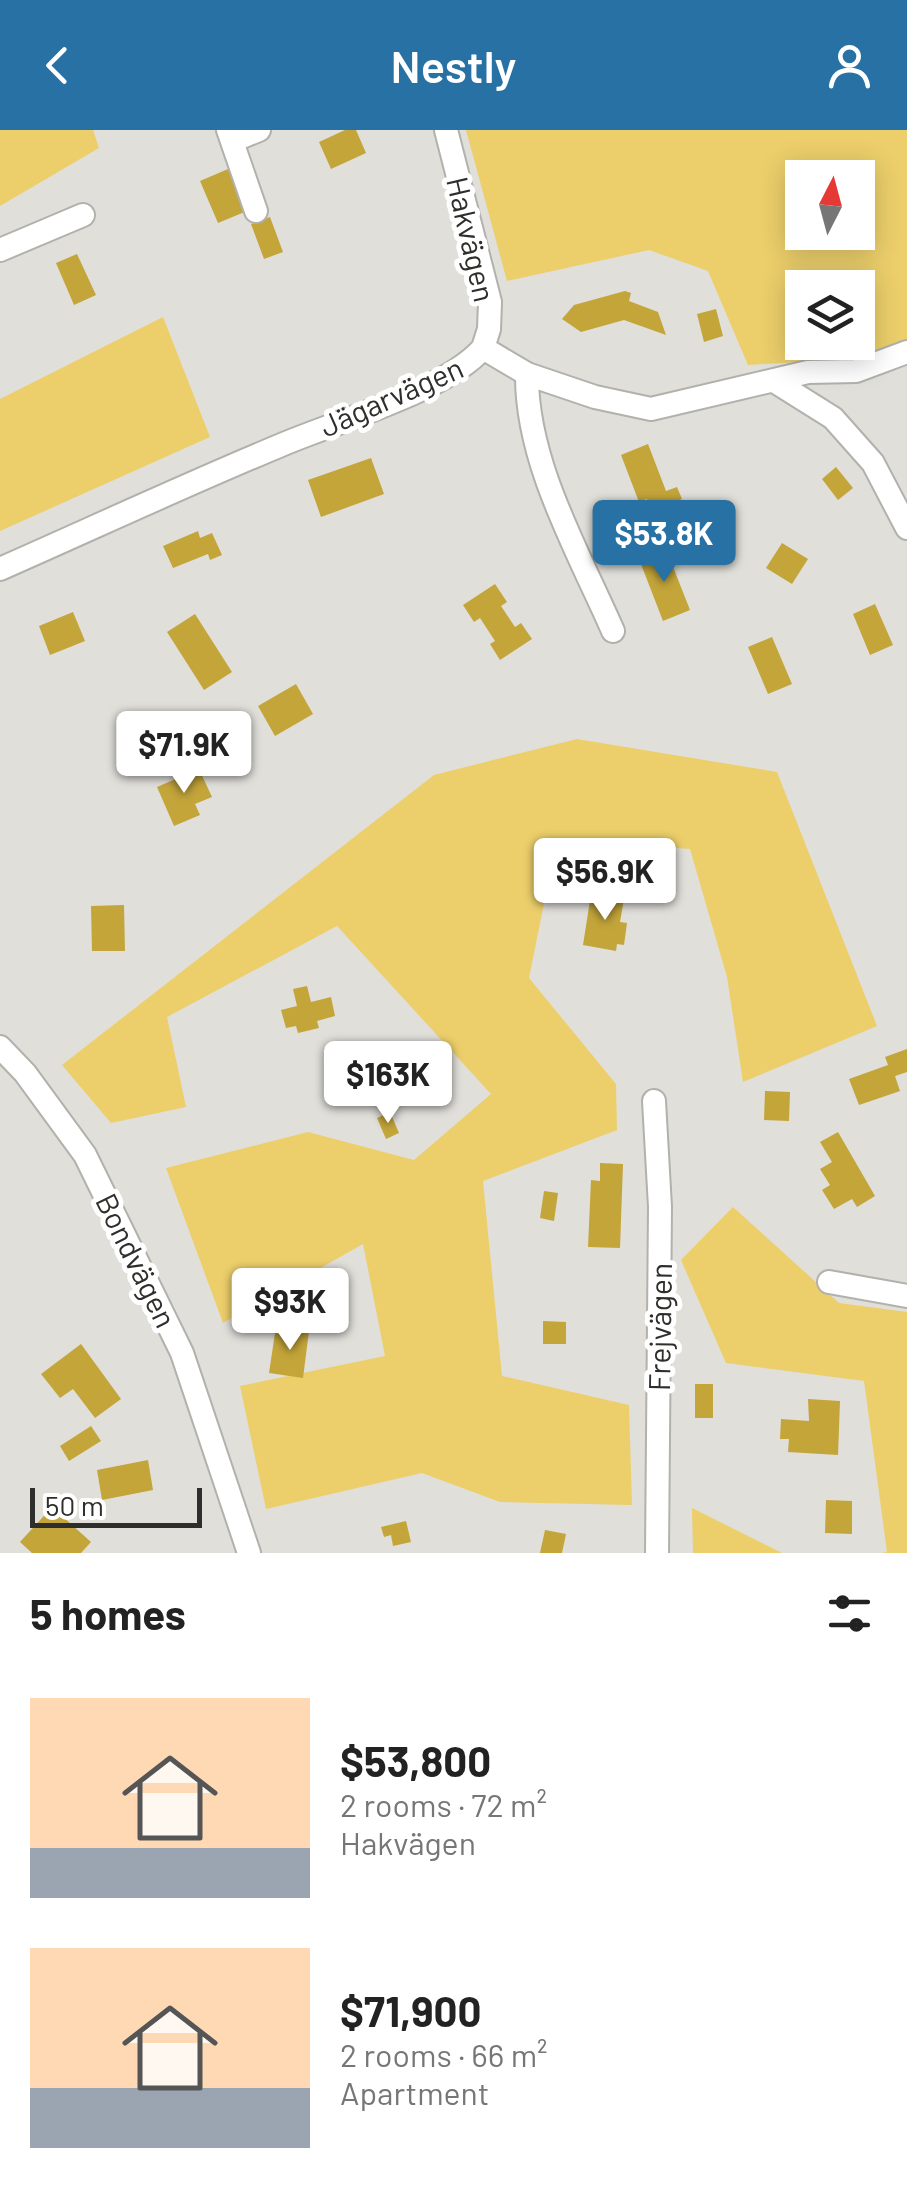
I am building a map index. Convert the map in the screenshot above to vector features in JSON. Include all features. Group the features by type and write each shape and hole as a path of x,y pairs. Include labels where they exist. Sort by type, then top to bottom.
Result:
{"street":[{"path":"256,211 230,135 259,130"},
{"name":"Hakvägen","path":"446,130 490,302 489,329 483,348"},
{"path":"0,250 83,216"},
{"name":"Jägarvägen","path":"0,569 278,446 440,381 470,363 483,348 527,374 595,397 651,408 808,372 856,371 907,352"},
{"path":"527,374 527,401 536,450 613,631"},
{"path":"774,380 833,418 873,463 907,528"},
{"name":"Bondvägen","path":"0,1047 25,1073 85,1155 165,1317 182,1352 248,1553"},
{"name":"Frejvägen","path":"654,1101 660,1207 657,1553"},
{"path":"829,1282 907,1296"}],"shaded area":[{"path":"0,130 93,130 99,148 0,206"},
{"path":"466,130 907,130 907,339 875,354 875,270 785,270 785,360 832,360 748,365 708,271 649,250 507,281"},
{"path":"163,317 210,437 0,531 0,399"},
{"path":"577,739 777,772 877,1026 743,1082 727,977 690,849 557,839 529,978 616,1084 617,1130 483,1181 502,1376 629,1405 632,1505 500,1502 422,1473 266,1509 240,1386 385,1356 363,1244 223,1323 166,1168 308,1132 414,1160 491,1094 337,926 167,1017 186,1107 111,1123 62,1065 434,775"},
{"path":"733,1207 839,1303 907,1312 907,1553 882,1553 887,1552 864,1381 726,1363 681,1260"},
{"path":"692,1508 782,1553 693,1553"}],"building":[{"path":"345,130 356,130 366,153 331,169 319,142"},
{"path":"228,169 247,211 218,223 200,181"},
{"path":"270,217 283,252 264,259 251,224"},
{"path":"77,254 96,295 74,305 56,263"},
{"path":"625,291 631,293 629,301 658,312 666,335 624,320 581,332 562,319 574,305"},
{"path":"716,309 723,336 704,342 697,314"},
{"path":"648,444 666,491 677,487 682,499 651,512 647,499 639,502 621,455"},
{"path":"371,458 384,494 321,517 308,480"},
{"path":"836,467 853,488 838,500 822,479"},
{"path":"198,531 200,538 212,533 222,555 210,560 208,554 173,568 163,546"},
{"path":"782,543 808,559 792,584 766,568"},
{"path":"666,549 690,610 663,621 639,559"},
{"path":"495,584 507,602 501,606 515,627 521,623 532,639 500,660 490,644 495,641 480,618 474,622 463,605"},
{"path":"875,604 893,645 870,655 853,614"},
{"path":"73,612 85,641 50,655 39,626"},
{"path":"195,614 232,672 204,690 167,632"},
{"path":"772,637 792,684 768,694 748,647"},
{"path":"296,684 313,714 275,736 258,706"},
{"path":"199,733 208,753 177,766 169,745"},
{"path":"199,769 212,797 195,804 200,815 174,826 157,787"},
{"path":"591,894 624,899 620,922 627,923 624,945 617,944 616,951 583,945"},
{"path":"124,905 125,951 92,951 91,906"},
{"path":"307,986 311,1002 331,997 335,1016 317,1021 319,1028 298,1033 296,1026 286,1028 281,1010 297,1006 293,989"},
{"path":"907,1049 907,1072 895,1076 900,1091 859,1105 849,1079 888,1065 885,1057"},
{"path":"765,1091 790,1092 789,1121 764,1120"},
{"path":"390,1112 399,1133 386,1139 377,1118"},
{"path":"838,1132 875,1196 857,1207 852,1199 834,1209 822,1190 830,1185 820,1169 832,1162 820,1142"},
{"path":"600,1163 623,1164 620,1248 588,1247 591,1180 600,1181"},
{"path":"544,1191 558,1193 554,1221 540,1218"},
{"path":"543,1321 566,1322 566,1344 543,1344"},
{"path":"286,1328 309,1331 303,1378 269,1373 275,1333 285,1334"},
{"path":"81,1344 121,1399 95,1418 73,1389 60,1398 41,1374"},
{"path":"695,1384 713,1384 713,1418 695,1418"},
{"path":"808,1399 840,1401 838,1455 788,1452 789,1439 780,1439 781,1419 809,1421"},
{"path":"91,1426 101,1441 69,1461 60,1446"},
{"path":"148,1460 153,1490 102,1500 97,1470"},
{"path":"826,1500 852,1501 852,1534 825,1533"},
{"path":"52,1507 91,1542 81,1553 32,1553 20,1542"},
{"path":"406,1521 411,1542 393,1546 391,1535 384,1537 381,1527"},
{"path":"545,1530 566,1534 562,1553 540,1553"}]}
